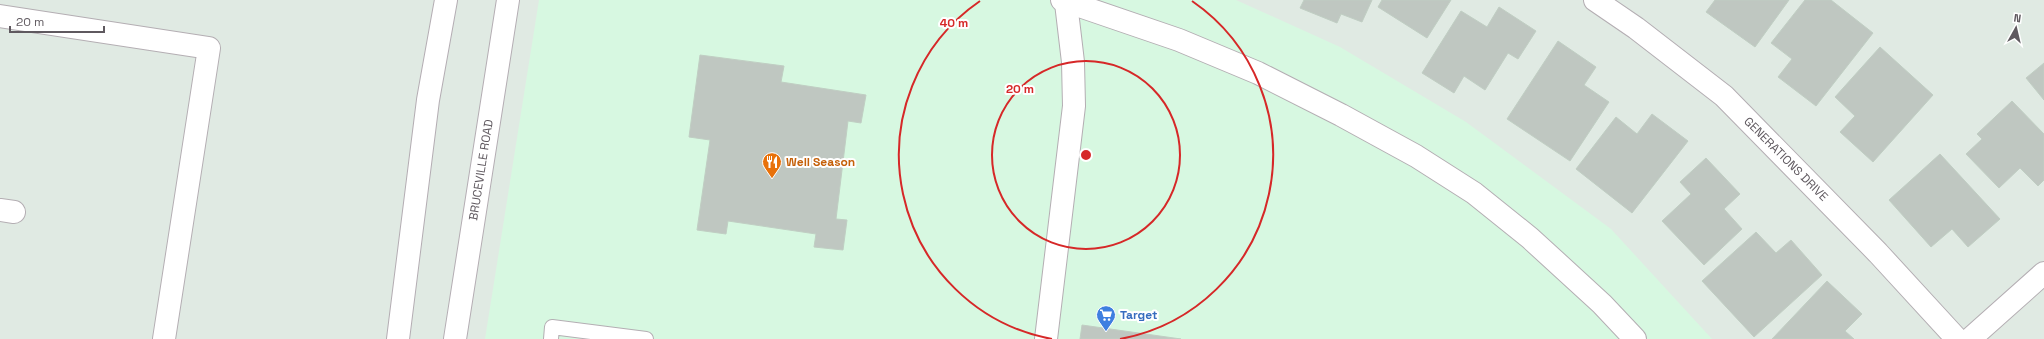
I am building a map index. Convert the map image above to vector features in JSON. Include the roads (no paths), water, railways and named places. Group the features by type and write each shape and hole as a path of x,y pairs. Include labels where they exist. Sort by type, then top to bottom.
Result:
{"street":[{"path":"398,339 428,100 446,0"},
{"name":"BRUCEVILLE ROAD","path":"455,339 508,0"},
{"name":"GENERATIONS DRIVE","path":"1595,0 1636,28 1724,96 1878,252 1957,339"},
{"path":"1046,339 1074,106 1073,62 1064,1 1179,40 1258,73 1341,115 1416,156 1474,193 1530,238 1602,304 1635,339"},
{"path":"0,16 208,48 164,339"},
{"path":"1970,339 2044,273"}],"lane":[{"path":"550,339 552,327 646,339"}],"place":[{"name":"Well Season","path":"772,179"},
{"name":"Target","path":"1106,332"}]}
